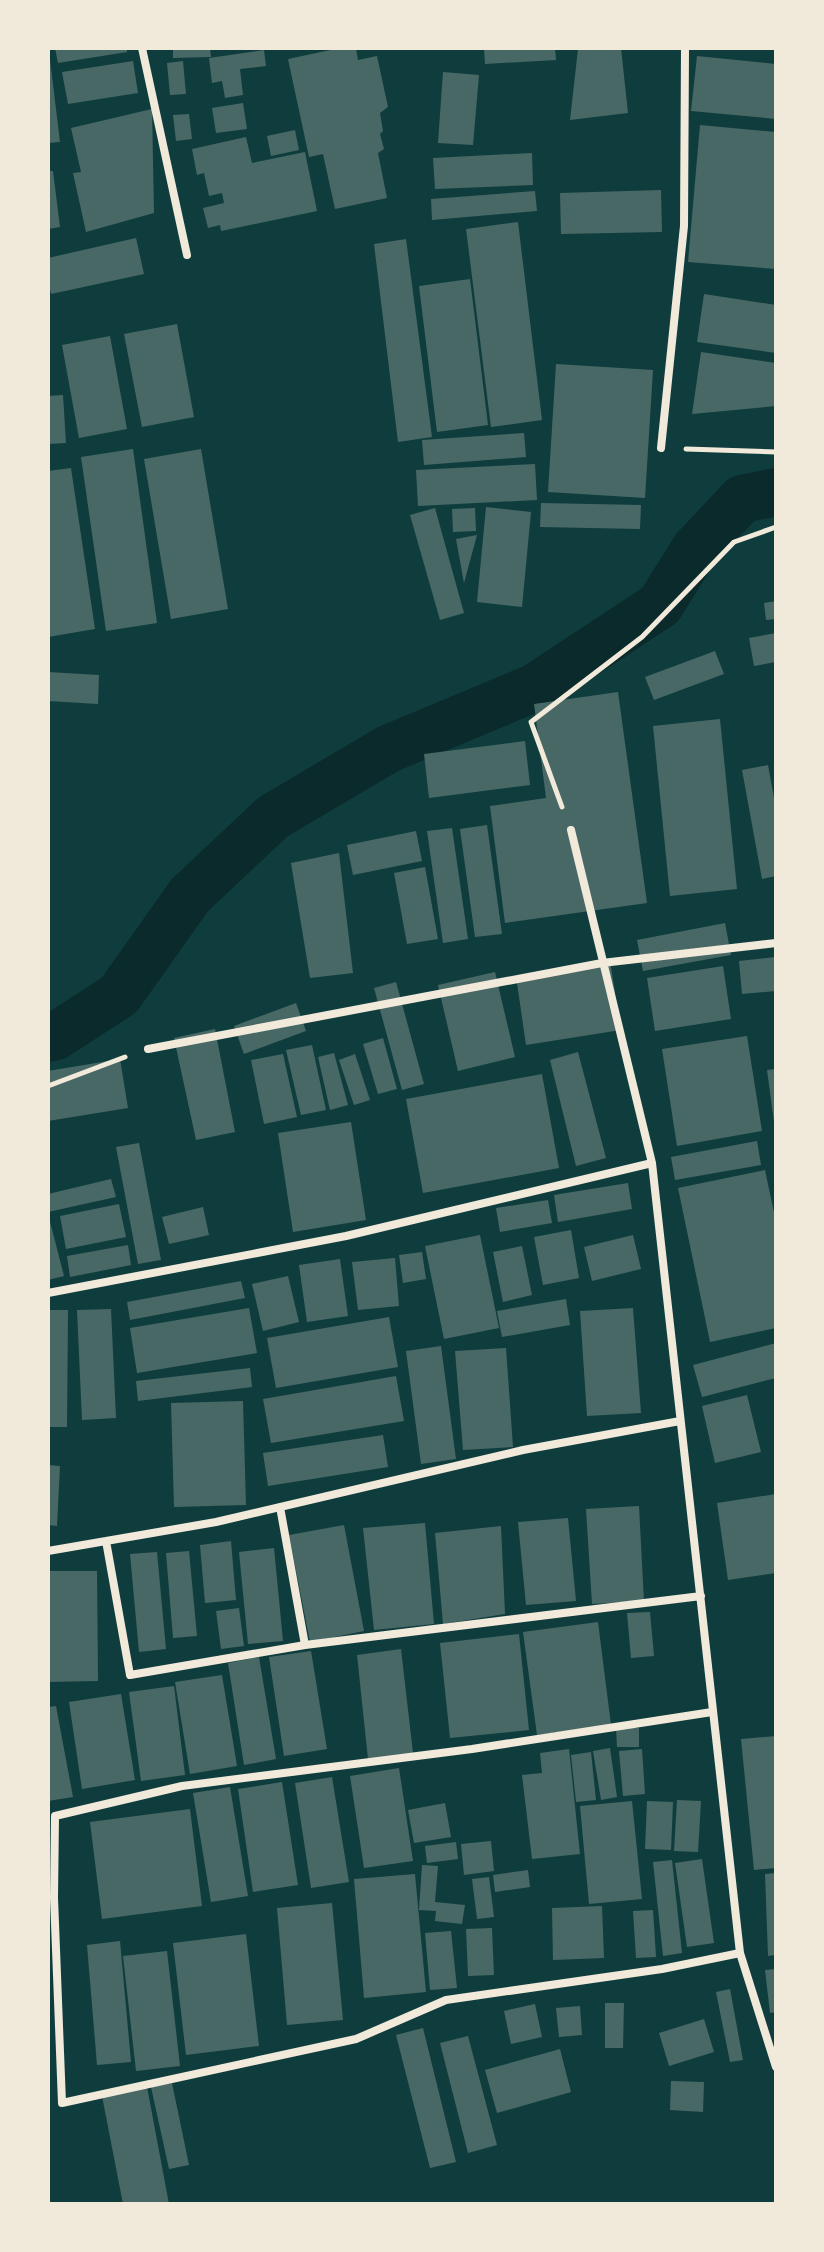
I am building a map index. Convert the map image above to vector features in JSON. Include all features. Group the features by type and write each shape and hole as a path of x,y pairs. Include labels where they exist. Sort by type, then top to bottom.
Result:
{"street":[{"path":"142,48 187,255"},
{"path":"661,448 684,226 685,48"},
{"path":"571,830 652,1163 740,1953 776,2067"},
{"path":"148,1049 602,963 776,943"},
{"path":"48,1293 346,1236 652,1163"},
{"path":"48,1551 216,1522 523,1450 680,1421"},
{"path":"280,1507 305,1645"},
{"path":"106,1541 130,1675 305,1645 701,1596"},
{"path":"712,1712 472,1749 182,1786 55,1816 54,1898 62,2103 356,2039 446,2000 662,1969 740,1953"}],"path":[{"path":"661,448 776,452"},
{"path":"571,830 531,722 642,637 734,542 776,527"},
{"path":"48,1086 148,1049"}],"building":[{"path":"55,48 127,48 127,52 58,63"},
{"path":"173,48 210,48 211,57 173,58"},
{"path":"340,48 356,48 358,60 377,56 388,107 380,113 384,149 378,153 387,198 335,209 323,154 309,157 288,59"},
{"path":"484,48 555,48 556,60 485,64"},
{"path":"621,48 628,113 570,120 578,49"},
{"path":"264,50 266,66 240,69 243,95 225,98 222,81 212,83 209,58"},
{"path":"697,56 776,64 776,119 691,111"},
{"path":"48,60 60,142 48,143"},
{"path":"133,61 138,93 68,104 62,72"},
{"path":"183,61 186,94 170,95 167,63"},
{"path":"443,72 479,75 473,145 438,143"},
{"path":"243,103 247,129 216,133 212,108"},
{"path":"152,109 154,213 86,232 73,173 81,172 71,128"},
{"path":"189,114 192,139 176,141 173,115"},
{"path":"700,125 776,132 776,269 688,262"},
{"path":"295,130 299,150 271,156 267,136"},
{"path":"246,137 252,163 305,152 317,211 221,231 220,225 208,228 203,208 224,203 222,193 209,196 204,173 197,175 192,149"},
{"path":"532,153 533,185 435,189 433,158"},
{"path":"48,171 53,171 60,227 48,229"},
{"path":"661,190 662,232 561,234 560,193"},
{"path":"535,191 537,211 432,220 431,199"},
{"path":"518,222 542,420 491,427 466,229"},
{"path":"136,238 144,274 51,294 48,258"},
{"path":"406,239 432,437 398,442 374,244"},
{"path":"470,279 488,425 437,432 419,286"},
{"path":"704,294 776,305 776,353 697,342"},
{"path":"177,324 194,417 142,427 124,334"},
{"path":"110,336 127,429 79,438 62,345"},
{"path":"701,352 776,363 776,406 692,414"},
{"path":"556,364 653,370 645,498 548,492"},
{"path":"63,395 66,443 48,444 48,396"},
{"path":"524,433 526,457 424,465 422,440"},
{"path":"133,449 157,623 106,631 81,457"},
{"path":"201,449 228,609 171,619 144,459"},
{"path":"535,464 537,500 418,506 416,470"},
{"path":"71,468 95,629 48,637 48,471"},
{"path":"541,503 641,505 640,529 540,527"},
{"path":"486,507 531,512 522,607 477,602"},
{"path":"435,508 464,613 440,620 410,515"},
{"path":"475,508 476,531 453,532 452,509"},
{"path":"477,535 464,583 456,539"},
{"path":"776,601 776,619 766,620 764,603"},
{"path":"776,633 776,662 754,666 749,638"},
{"path":"715,651 724,674 654,700 645,677"},
{"path":"48,672 99,675 98,704 48,701"},
{"path":"618,692 647,903 505,923 490,806 546,798 534,704"},
{"path":"720,719 737,889 670,896 653,726"},
{"path":"525,741 530,785 429,798 424,754"},
{"path":"768,765 776,809 776,876 762,879 742,770"},
{"path":"487,825 502,934 475,937 460,829"},
{"path":"452,828 468,939 443,943 427,831"},
{"path":"416,831 422,861 353,875 347,845"},
{"path":"339,853 353,973 310,978 291,863"},
{"path":"425,867 438,939 407,944 394,873"},
{"path":"725,923 731,955 643,971 637,940"},
{"path":"776,957 776,991 742,994 739,961"},
{"path":"610,961 621,1030 526,1045 516,976"},
{"path":"723,966 731,1019 655,1031 647,978"},
{"path":"495,972 515,1057 458,1071 438,985"},
{"path":"396,982 424,1084 402,1090 374,988"},
{"path":"296,1003 306,1031 244,1054 234,1026"},
{"path":"215,1029 235,1132 196,1140 174,1038"},
{"path":"747,1036 762,1131 677,1146 662,1049"},
{"path":"383,1038 397,1089 378,1094 363,1044"},
{"path":"312,1045 326,1110 301,1115 286,1050"},
{"path":"578,1052 606,1158 576,1166 550,1060"},
{"path":"334,1053 348,1105 330,1110 318,1057"},
{"path":"283,1054 297,1117 264,1124 251,1060"},
{"path":"355,1054 370,1100 354,1105 339,1060"},
{"path":"120,1059 128,1108 48,1121 48,1071"},
{"path":"776,1069 776,1122 774,1122 767,1070"},
{"path":"542,1074 559,1168 423,1193 406,1099"},
{"path":"351,1122 366,1220 293,1232 278,1133"},
{"path":"757,1141 761,1165 675,1180 671,1157"},
{"path":"139,1143 161,1260 138,1264 116,1147"},
{"path":"765,1170 776,1222 776,1328 710,1342 678,1188"},
{"path":"111,1179 116,1197 48,1212 48,1194"},
{"path":"628,1183 632,1209 558,1222 554,1195"},
{"path":"548,1200 552,1223 500,1232 496,1208"},
{"path":"119,1204 126,1237 66,1249 60,1216"},
{"path":"203,1207 209,1235 169,1244 162,1217"},
{"path":"48,1214 64,1276 48,1280"},
{"path":"571,1230 579,1278 543,1285 534,1237"},
{"path":"480,1235 499,1328 444,1339 425,1246"},
{"path":"633,1235 641,1269 592,1281 584,1247"},
{"path":"128,1245 131,1265 70,1277 67,1256"},
{"path":"522,1246 532,1295 503,1302 493,1252"},
{"path":"422,1252 426,1279 403,1283 399,1255"},
{"path":"395,1258 399,1306 358,1310 352,1262"},
{"path":"340,1259 348,1316 307,1322 299,1265"},
{"path":"288,1276 299,1322 263,1331 252,1284"},
{"path":"241,1281 245,1298 130,1320 127,1302"},
{"path":"566,1299 570,1325 502,1337 497,1311"},
{"path":"249,1308 257,1353 137,1373 130,1328"},
{"path":"633,1308 641,1413 587,1416 580,1311"},
{"path":"111,1309 116,1418 82,1420 77,1310"},
{"path":"48,1310 68,1310 67,1427 48,1427"},
{"path":"389,1317 398,1367 276,1388 267,1338"},
{"path":"776,1343 776,1378 702,1397 693,1365"},
{"path":"441,1346 456,1459 421,1464 406,1351"},
{"path":"506,1348 513,1447 463,1450 455,1351"},
{"path":"250,1368 252,1387 138,1401 136,1381"},
{"path":"396,1376 404,1421 271,1443 263,1399"},
{"path":"747,1395 761,1452 715,1463 702,1406"},
{"path":"243,1401 246,1505 174,1507 171,1403"},
{"path":"383,1435 388,1467 268,1486 263,1453"},
{"path":"48,1465 60,1466 57,1526 48,1525"},
{"path":"776,1494 776,1573 728,1580 717,1503"},
{"path":"639,1506 644,1601 592,1604 586,1509"},
{"path":"568,1518 576,1601 526,1605 518,1522"},
{"path":"425,1523 434,1624 374,1630 363,1528"},
{"path":"344,1525 364,1631 310,1642 289,1535"},
{"path":"501,1526 505,1614 443,1624 435,1533"},
{"path":"231,1541 236,1600 205,1603 200,1545"},
{"path":"274,1548 283,1641 248,1644 239,1552"},
{"path":"189,1551 197,1636 173,1638 166,1553"},
{"path":"157,1552 166,1649 139,1652 130,1554"},
{"path":"48,1571 97,1571 98,1681 48,1682"},
{"path":"239,1608 244,1646 221,1649 216,1611"},
{"path":"650,1612 654,1656 631,1658 627,1613"},
{"path":"598,1622 611,1725 537,1735 523,1632"},
{"path":"519,1634 529,1730 450,1738 440,1643"},
{"path":"401,1649 413,1753 368,1759 357,1655"},
{"path":"311,1651 327,1749 284,1756 269,1657"},
{"path":"259,1657 276,1759 244,1765 228,1663"},
{"path":"222,1675 237,1766 190,1774 175,1682"},
{"path":"174,1686 185,1775 141,1781 129,1692"},
{"path":"121,1694 135,1780 82,1789 69,1702"},
{"path":"56,1706 73,1797 48,1801 48,1707"},
{"path":"616,1728 639,1728 639,1747 617,1747"},
{"path":"776,1736 776,1868 754,1870 741,1739"},
{"path":"610,1748 617,1797 601,1800 593,1751"},
{"path":"569,1749 580,1854 532,1859 522,1775 542,1773 540,1753"},
{"path":"642,1749 645,1794 623,1796 619,1751"},
{"path":"591,1752 596,1800 576,1802 571,1755"},
{"path":"399,1768 413,1861 364,1868 350,1776"},
{"path":"332,1777 349,1882 311,1888 295,1783"},
{"path":"282,1782 298,1885 253,1892 238,1789"},
{"path":"230,1787 248,1896 211,1902 193,1793"},
{"path":"677,1800 701,1801 698,1852 674,1851"},
{"path":"632,1801 642,1899 589,1904 580,1806"},
{"path":"647,1801 673,1802 671,1850 645,1849"},
{"path":"445,1803 451,1837 414,1843 408,1810"},
{"path":"190,1809 202,1906 102,1919 90,1822"},
{"path":"491,1841 494,1871 464,1875 461,1844"},
{"path":"456,1842 458,1859 427,1863 425,1846"},
{"path":"702,1859 714,1943 687,1947 675,1863"},
{"path":"672,1860 682,1953 663,1956 653,1862"},
{"path":"422,1865 438,1866 435,1902 465,1905 462,1924 435,1921 436,1911 419,1910"},
{"path":"528,1870 530,1887 495,1892 493,1875"},
{"path":"776,1873 776,1955 768,1956 765,1874"},
{"path":"415,1874 426,1992 364,1998 354,1879"},
{"path":"489,1877 494,1917 477,1919 472,1879"},
{"path":"332,1903 343,2020 287,2025 277,1908"},
{"path":"602,1906 604,1958 553,1960 552,1908"},
{"path":"653,1910 656,1957 636,1958 633,1911"},
{"path":"492,1928 494,1975 468,1976 466,1929"},
{"path":"451,1931 457,1988 430,1990 425,1933"},
{"path":"246,1934 259,2046 186,2055 173,1943"},
{"path":"120,1941 131,2062 97,2065 87,1945"},
{"path":"167,1951 180,2066 136,2071 123,1956"},
{"path":"776,1969 776,2012 770,2013 765,1970"},
{"path":"730,1989 743,2060 730,2062 716,1992"},
{"path":"605,2003 624,2003 623,2048 605,2048"},
{"path":"535,2004 542,2037 511,2044 504,2011"},
{"path":"580,2006 582,2035 559,2037 556,2008"},
{"path":"704,2019 714,2052 669,2066 659,2033"},
{"path":"423,2028 456,2162 430,2168 396,2035"},
{"path":"468,2036 497,2145 468,2153 440,2043"},
{"path":"560,2049 571,2092 497,2113 485,2070"},
{"path":"671,2081 704,2082 703,2112 670,2110"},
{"path":"172,2083 189,2165 169,2169 151,2087"},
{"path":"147,2087 169,2204 123,2204 102,2096"}],"waterway":[{"path":"48,1038 56,1036 119,995 190,895 273,817 388,749 534,688 660,605 695,549 742,499 776,492"}]}
